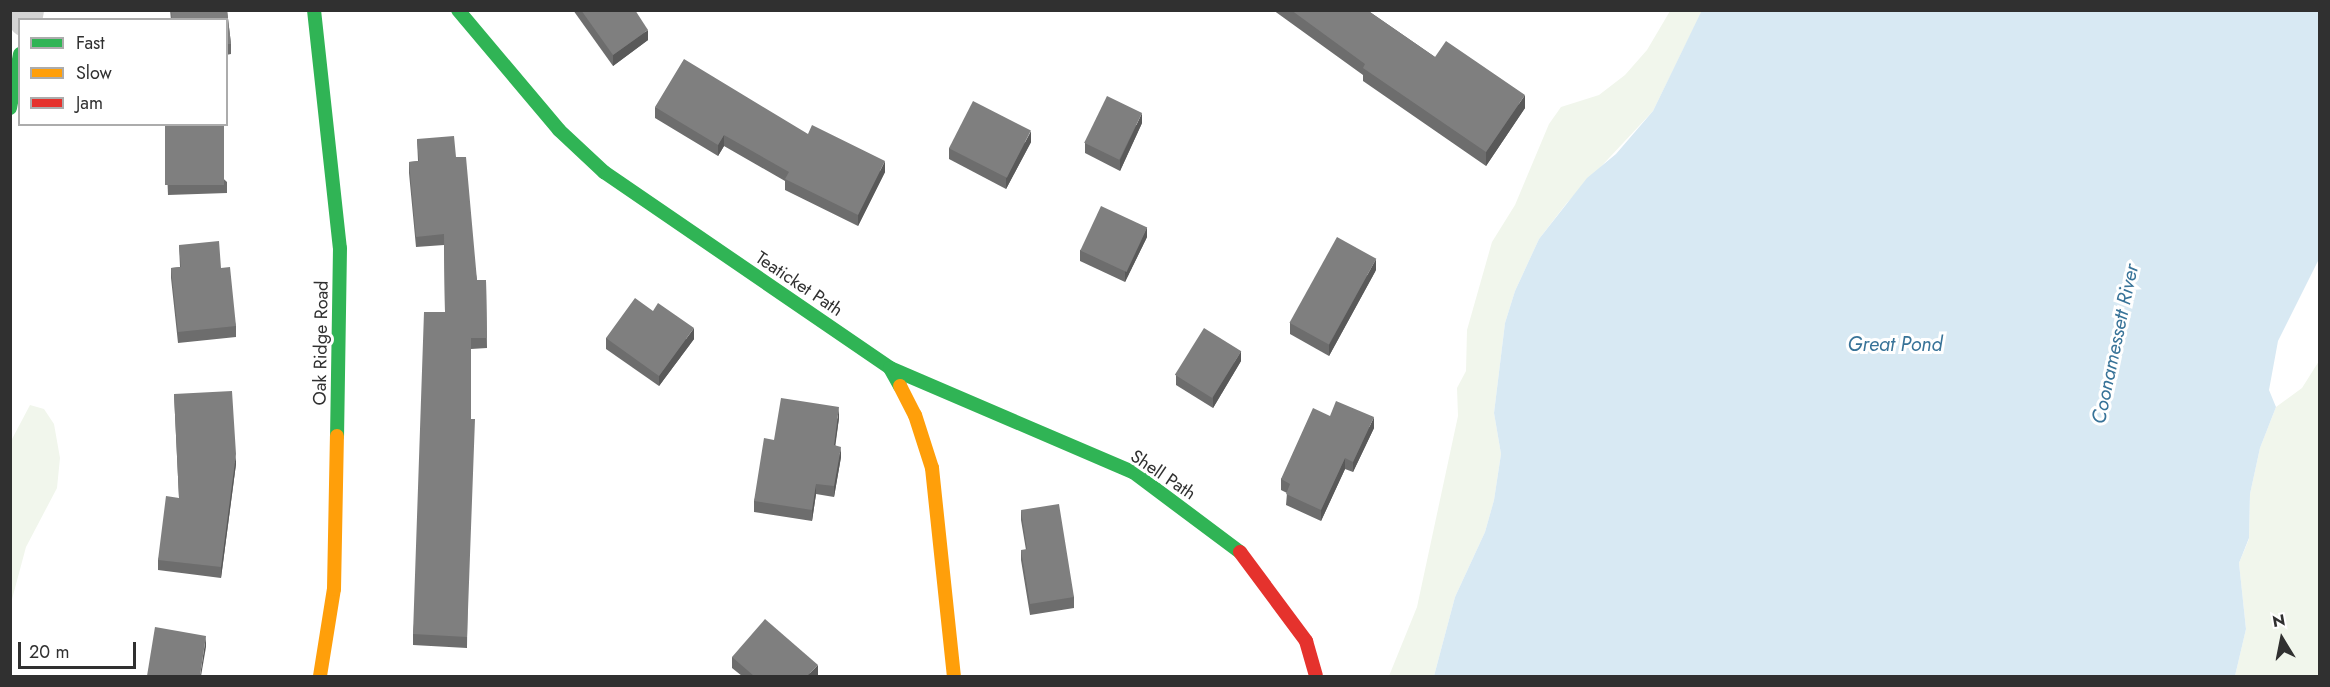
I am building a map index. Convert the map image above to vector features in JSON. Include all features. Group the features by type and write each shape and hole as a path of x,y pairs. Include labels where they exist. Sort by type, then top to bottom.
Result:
{"street":[{"name":"Oak Ridge Road","path":"315,10 340,248 334,589 320,676"},
{"name":"Teaticket Path","path":"458,10 559,130 604,172 890,368 919,424 932,468 954,676"},
{"path":"10,108 18,65"},
{"name":"Shell Path","path":"890,368 972,400 1133,472 1243,554 1306,641 1316,676"}],"shaded area":[{"path":"1670,11 1702,11 1653,111 1566,204 1539,239 1515,291 1505,323 1494,413 1501,454 1494,500 1485,532 1455,597 1434,676 1389,676 1417,607 1458,416 1457,388 1466,371 1467,330 1492,242 1515,205 1549,124 1561,107 1599,95 1625,75 1647,50"},
{"path":"2319,361 2319,675 2235,676 2246,629 2239,563 2249,539 2250,494 2260,448 2276,407 2302,388"},
{"path":"30,405 44,409 54,424 60,458 57,488 26,547 11,603 11,441"}],"water":[{"name":"Great Pond","path":"1702,10 2319,11 2319,259 2278,341 2269,390 2276,407 2260,448 2250,494 2249,538 2239,563 2246,629 2235,676 1434,676 1455,597 1485,532 1494,500 1501,454 1494,413 1505,323 1515,291 1539,239 1587,178 1616,154 1653,111"}],"building":[{"path":"171,10 227,10 228,18 172,18"},
{"path":"581,10 635,10 648,30 613,55"},
{"path":"1291,10 1367,10 1435,57 1446,41 1525,95 1486,152 1363,68 1365,64"},
{"path":"228,18 231,44 228,44"},
{"path":"684,59 808,134 812,125 885,161 858,215 785,179 789,172 724,135 718,145 655,107"},
{"path":"1107,96 1142,113 1119,160 1084,143"},
{"path":"973,101 1031,131 1007,178 949,148"},
{"path":"165,126 224,126 224,185 165,185"},
{"path":"454,136 456,157 466,157 477,280 486,280 487,338 471,338 471,419 475,419 467,637 413,634 424,312 445,312 444,234 416,237 409,162 419,161 417,139"},
{"path":"1101,206 1147,228 1127,272 1080,250"},
{"path":"1337,237 1376,259 1329,345 1289,323"},
{"path":"219,241 221,268 230,267 236,326 178,332 171,268 181,267 179,245"},
{"path":"635,298 653,311 658,303 694,328 659,376 606,338"},
{"path":"1204,328 1241,351 1212,398 1175,375"},
{"path":"232,391 236,454 221,567 158,560 166,496 179,498 174,394"},
{"path":"781,398 839,407 834,445 841,447 834,486 816,484 812,510 754,501 764,438 774,440"},
{"path":"1336,401 1374,417 1353,462 1345,458 1321,510 1286,494 1290,484 1281,479 1313,408 1330,416"},
{"path":"1059,504 1074,597 1030,604 1021,550 1027,549 1021,510"},
{"path":"765,619 818,665 807,676 754,676 732,657"},
{"path":"155,627 206,636 200,676 147,676"}],"traffic: fast":[{"path":"314,10 340,248 337,436"},
{"path":"458,10 559,130 604,172 890,368 900,386"},
{"path":"10,108 18,65"},
{"path":"890,368 1133,472 1240,552"}],"traffic: slow":[{"path":"900,386 915,415 932,468 954,676"},
{"path":"320,676 334,589 337,436"}],"traffic: jam":[{"path":"1240,552 1306,641 1316,676"}],"water label":[{"name":"Coonamessett River","path":"2115,344"}]}
